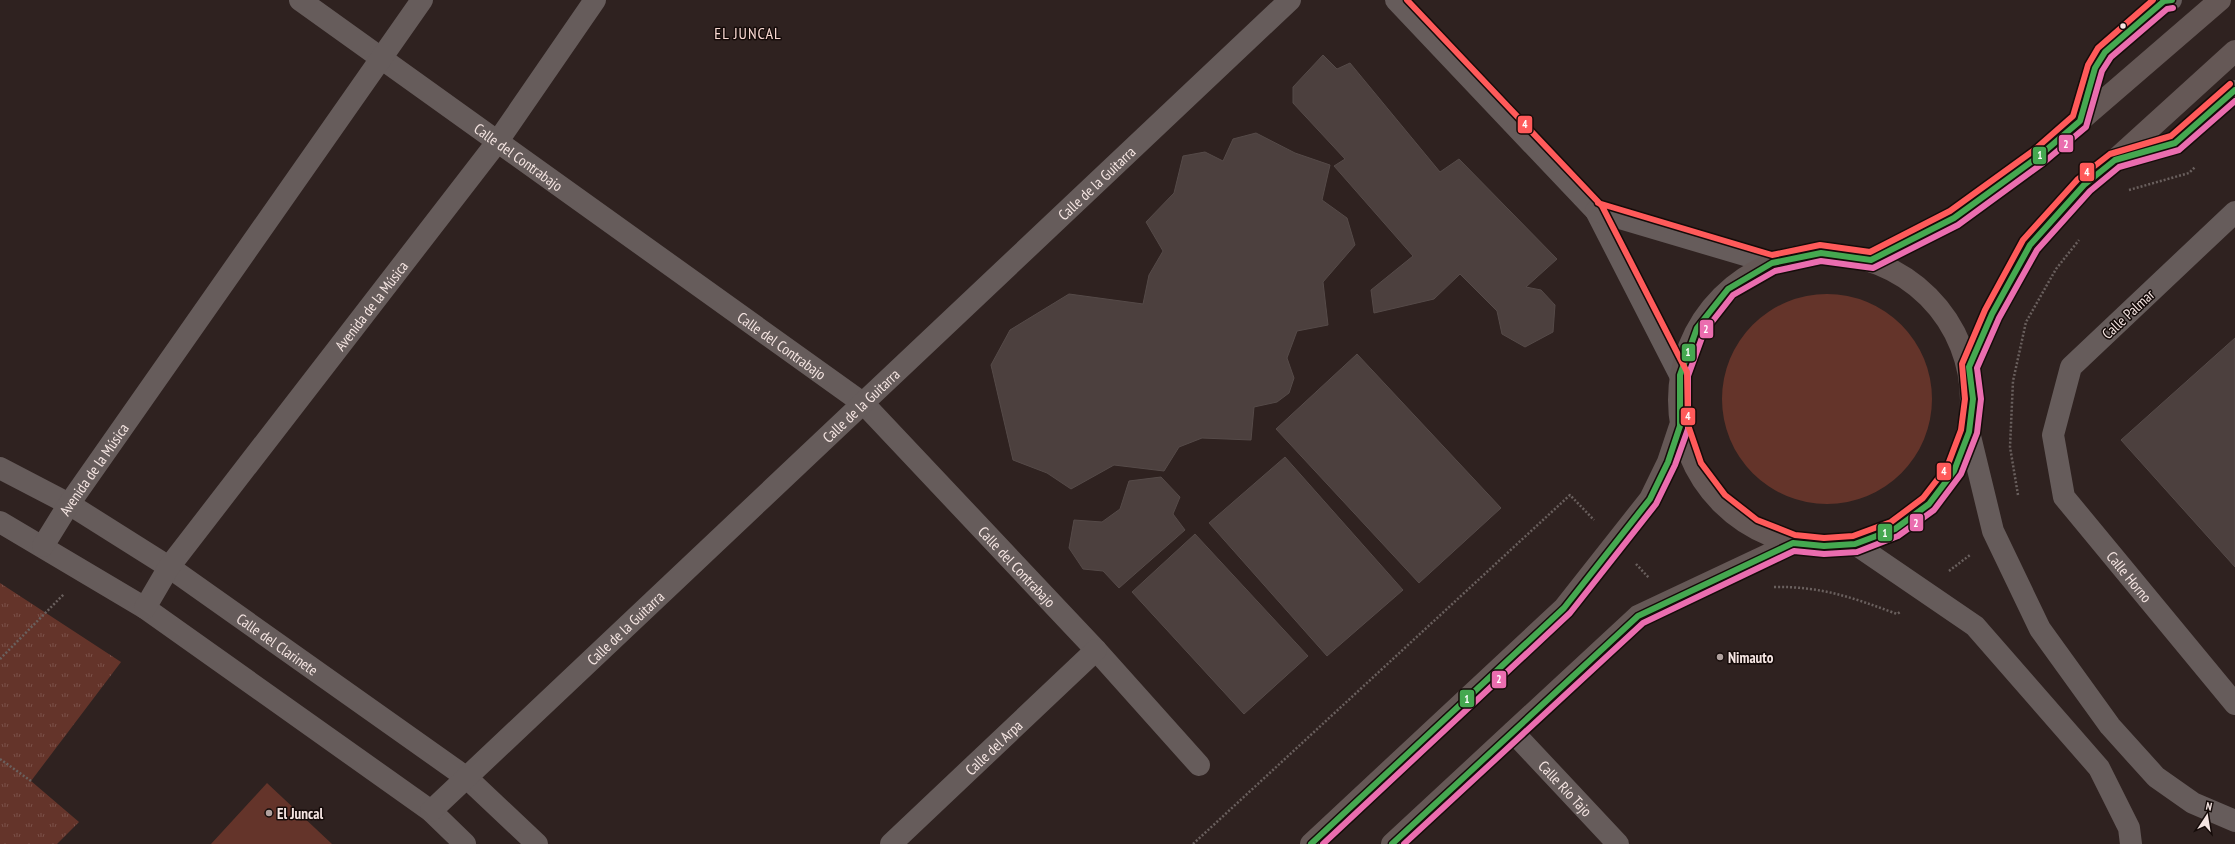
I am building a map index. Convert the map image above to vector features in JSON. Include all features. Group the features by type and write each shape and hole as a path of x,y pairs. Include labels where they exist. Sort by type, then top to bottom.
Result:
{"main road":[{"path":"1871,260 1954,218 2038,157 2220,0"},
{"path":"1969,367 1992,314 2030,245 2084,185 2115,160 2235,50"},
{"path":"1311,844 1564,608 1650,499 1668,462 1680,426 1680,375 1697,328 1728,289 1772,263 1822,253 1871,260 1916,284 1949,321 1969,367 1972,400 1969,432 1954,471 1929,504 1895,529 1856,544 1824,546 1793,543 1753,528 1719,501 1694,467 1680,426"},
{"path":"1392,844 1638,616 1793,543"}],"street":[{"name":"Calle del Contrabajo","path":"300,0 864,404 1096,650 1199,765"},
{"name":"Avenida de la Música","path":"43,546 69,504 380,57 422,0"},
{"name":"Avenida de la Música","path":"145,608 169,567 498,141 595,0"},
{"name":"Calle de la Guitarra","path":"431,811 864,404 1290,0"},
{"path":"1396,0 1596,210 1680,375"},
{"path":"1596,210 1772,263"},
{"name":"Calle Palmar","path":"2053,435 2071,367 2235,212"},
{"path":"1969,432 1995,534 2040,629 2110,726 2156,777 2193,803 2235,821"},
{"name":"Calle Horno","path":"2053,435 2064,498 2235,704"},
{"name":"Calle del Clarinete","path":"0,468 69,504 169,567 467,778 537,844"},
{"path":"0,522 43,546 145,608 431,811 466,844"},
{"path":"1856,544 1925,590 1975,626 2099,768 2129,828 2131,844"},
{"name":"Calle del Arpa","path":"892,844 1096,650"},
{"name":"Calle Río Tajo","path":"1513,732 1618,844"}],"lane":[{"path":"2080,121 2095,68 2105,52 2164,1 2172,0"},
{"path":"2115,160 2175,143 2235,90"}],"path":[{"path":"2122,195 2128,190 2189,173 2200,162"},
{"path":"2018,498 2010,447 2013,381 2026,322 2056,269 2084,233"},
{"path":"1193,844 1570,495 1670,600"},
{"path":"1768,587 1803,586 1852,597 1898,614 1925,590 1995,534"},
{"path":"0,659 86,573"},
{"path":"0,759 31,781"}],"green space":[{"path":"1817,294 1837,294 1858,298 1877,306 1886,311 1902,324 1915,340 1928,368 1932,389 1932,409 1928,430 1915,458 1902,474 1886,487 1858,500 1837,504 1817,504 1796,500 1777,492 1768,487 1752,474 1739,458 1726,430 1722,409 1722,389 1726,368 1734,349 1739,340 1752,324 1768,311 1796,298"},
{"path":"0,583 121,662 31,781 79,822 57,844 0,844"},
{"name":"El Juncal","path":"267,783 332,844 211,844"}],"building":[{"path":"1323,55 1337,69 1350,63 1440,172 1459,159 1557,259 1526,287 1541,290 1555,305 1553,332 1525,347 1502,334 1497,311 1460,274 1434,299 1374,313 1371,290 1413,256 1334,166 1345,159 1293,103 1293,87"},
{"path":"1256,133 1295,153 1330,165 1322,200 1347,218 1355,245 1323,282 1328,325 1297,331 1287,358 1294,378 1289,393 1277,402 1254,407 1251,440 1202,438 1179,447 1164,471 1114,465 1071,489 1047,473 1013,460 991,365 1010,330 1069,294 1143,304 1149,275 1163,251 1146,222 1174,193 1183,156 1205,152 1223,161 1233,139"},
{"path":"2235,338 2235,567 2121,440"},
{"path":"1357,354 1501,508 1419,583 1276,429"},
{"path":"1285,457 1403,590 1327,656 1209,523"},
{"path":"1161,477 1180,497 1173,514 1185,530 1119,588 1103,571 1083,569 1069,548 1074,520 1102,522 1120,509 1129,481"},
{"path":"1195,534 1308,656 1244,714 1132,592"}],"transit line":[{"name":"4","path":"1407,0 1602,206 1687,372 1688,425 1701,463 1725,495 1757,520 1795,535 1824,538 1853,536 1891,522 1923,498 1947,467 1961,430 1965,399 1962,364 1985,310 2023,240 2078,179 2110,154 2171,136 2230,84"},
{"name":"4","path":"1598,203 1772,255 1820,245 1870,252 1950,211 2033,151 2073,116 2088,65 2098,48 2153,0"},
{"name":"1","path":"1311,844 1564,608 1650,499 1668,462 1680,426 1680,375 1697,328 1728,289 1772,263 1821,253 1871,260 1954,218 2038,157 2080,121 2095,68 2105,52 2164,1 2172,0"},
{"name":"2","path":"1323,844 1570,613 1656,504 1675,465 1688,429 1688,376 1704,332 1733,295 1775,271 1821,261 1873,268 1958,225 2043,163 2086,127 2102,71 2111,57 2167,9 2173,8"},
{"name":"1","path":"1392,844 1638,616 1793,543 1824,546 1855,544 1895,529 1929,504 1954,471 1969,432 1973,399 1969,367 1992,314 2030,245 2084,185 2115,160 2175,143 2235,90"},
{"name":"2","path":"1404,844 1643,623 1794,551 1824,554 1857,552 1898,536 1934,510 1961,474 1977,433 1981,399 1977,368 1999,318 2037,250 2090,191 2119,167 2179,150 2235,101"}],"place":[{"name":"Nimauto","path":"1720,657"},
{"name":"El Juncal","path":"269,813"}],"district":[{"name":"EL JUNCAL","path":"748,33"}]}
